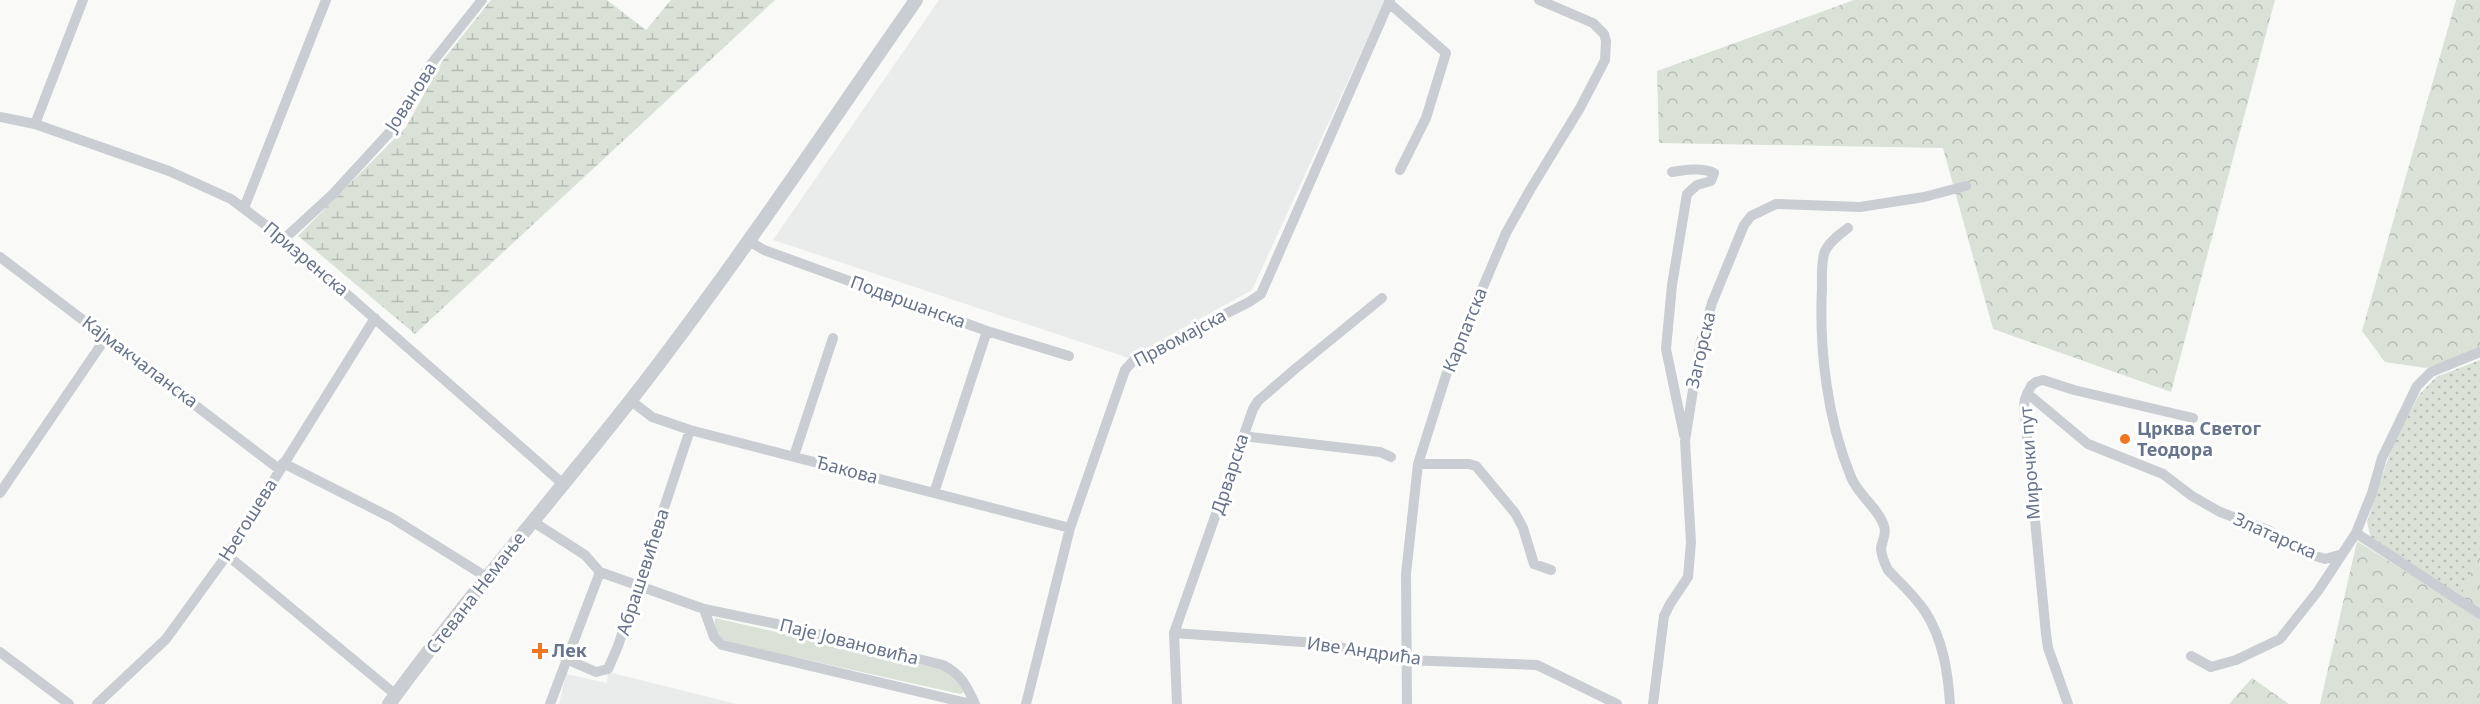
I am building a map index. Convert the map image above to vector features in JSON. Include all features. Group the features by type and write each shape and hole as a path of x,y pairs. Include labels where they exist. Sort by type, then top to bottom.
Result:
{"street":[{"path":"35,124 83,0"},
{"path":"244,208 326,0"},
{"name":"Јованова","path":"284,240 333,194 400,121 427,69 482,0"},
{"path":"564,484 749,241 916,0"},
{"name":"Карпатска","path":"1407,704 1406,574 1418,464 1448,369 1506,233 1580,108 1605,60 1606,41 1599,29 1583,18 1539,0"},
{"path":"1390,2 1446,53 1426,118 1400,170"},
{"name":"Првомајска","path":"1026,704 1070,528 1125,370 1130,363 1262,294 1390,2"},
{"name":"Призренска","path":"0,117 35,124 193,181 231,199 284,240 564,484"},
{"path":"1672,172 1709,171 1714,173 1711,181 1697,185 1687,194 1672,285 1666,349 1685,441"},
{"name":"Загорска","path":"1653,704 1664,616 1688,577 1691,542 1685,441 1691,392 1706,323 1738,234 1751,216 1776,204 1860,207 1924,197 1966,186"},
{"path":"1848,228 1830,244 1823,258 1821,316 1823,360 1830,400 1850,475 1862,497 1884,523 1885,530 1881,548 1888,570 1927,615 1942,647 1950,704"},
{"name":"Подвршанска","path":"749,241 764,250 987,331 1069,356"},
{"name":"Кајмакчаланска","path":"0,257 281,466 402,524 488,578"},
{"name":"Дрварска","path":"1177,704 1174,633 1180,611 1206,547 1242,436 1258,401 1382,298"},
{"name":"Његошева","path":"97,704 166,639 227,555 375,318"},
{"path":"934,493 987,331"},
{"path":"0,493 107,336"},
{"path":"794,456 833,338"},
{"path":"2191,656 2211,667 2236,660 2280,639 2356,533 2372,494 2382,458 2416,386 2431,372 2480,352"},
{"name":"Мирочки пут","path":"2068,704 2046,634 2024,406 2027,393 2036,382 2043,380 2074,390 2193,418"},
{"name":"Златарска","path":"2027,393 2088,444 2163,474 2192,496 2220,512 2268,530 2299,551 2325,559 2342,554"},
{"name":"Ђакова","path":"630,400 652,417 690,430 1070,528"},
{"path":"612,423 627,415 652,417"},
{"name":"Абрашевићева","path":"566,659 596,672 608,669 618,646 690,430"},
{"path":"1242,436 1380,452 1391,457"},
{"path":"1418,464 1476,466 1515,513 1523,528 1534,564 1551,570"},
{"name":"Стевана Немање","path":"393,700 532,521 564,484"},
{"name":"Паје Јовановића","path":"532,521 585,555 600,572 638,586 704,609 777,624 943,665 952,669 965,682 973,704"},
{"path":"2356,533 2480,614"},
{"path":"227,555 393,700"},
{"path":"550,704 600,572"},
{"name":"Паје Јовановића","path":"704,609 714,638 722,645 973,704"},
{"name":"Иве Андрића","path":"1174,633 1317,643 1405,660 1537,665 1617,704"},
{"path":"0,652 69,704"}],"shaded area":[{"path":"939,0 1385,0 1252,290 1129,358 773,240"},
{"path":"608,672 737,704 559,704 566,674 607,683"}],"green space":[{"path":"491,0 607,0 646,30 671,0 775,0 415,334 298,236 406,127 443,60"},
{"path":"1854,0 2275,0 2171,392 1993,329 1943,148 1659,143 1657,71"},
{"path":"2456,0 2480,0 2480,349 2426,368 2385,362 2362,331"},
{"path":"2480,360 2480,554 2461,597 2371,539 2367,522 2393,444 2419,395 2436,377"},
{"path":"2357,541 2457,604 2480,554 2480,704 2320,704"},
{"path":"715,618 944,670 954,676 964,689 963,693 727,642 717,632"},
{"path":"2252,678 2289,704 2229,704"}],"place":[{"name":"Црква Светог Теодора","path":"2125,439"},
{"name":"Лек","path":"540,651"}]}
